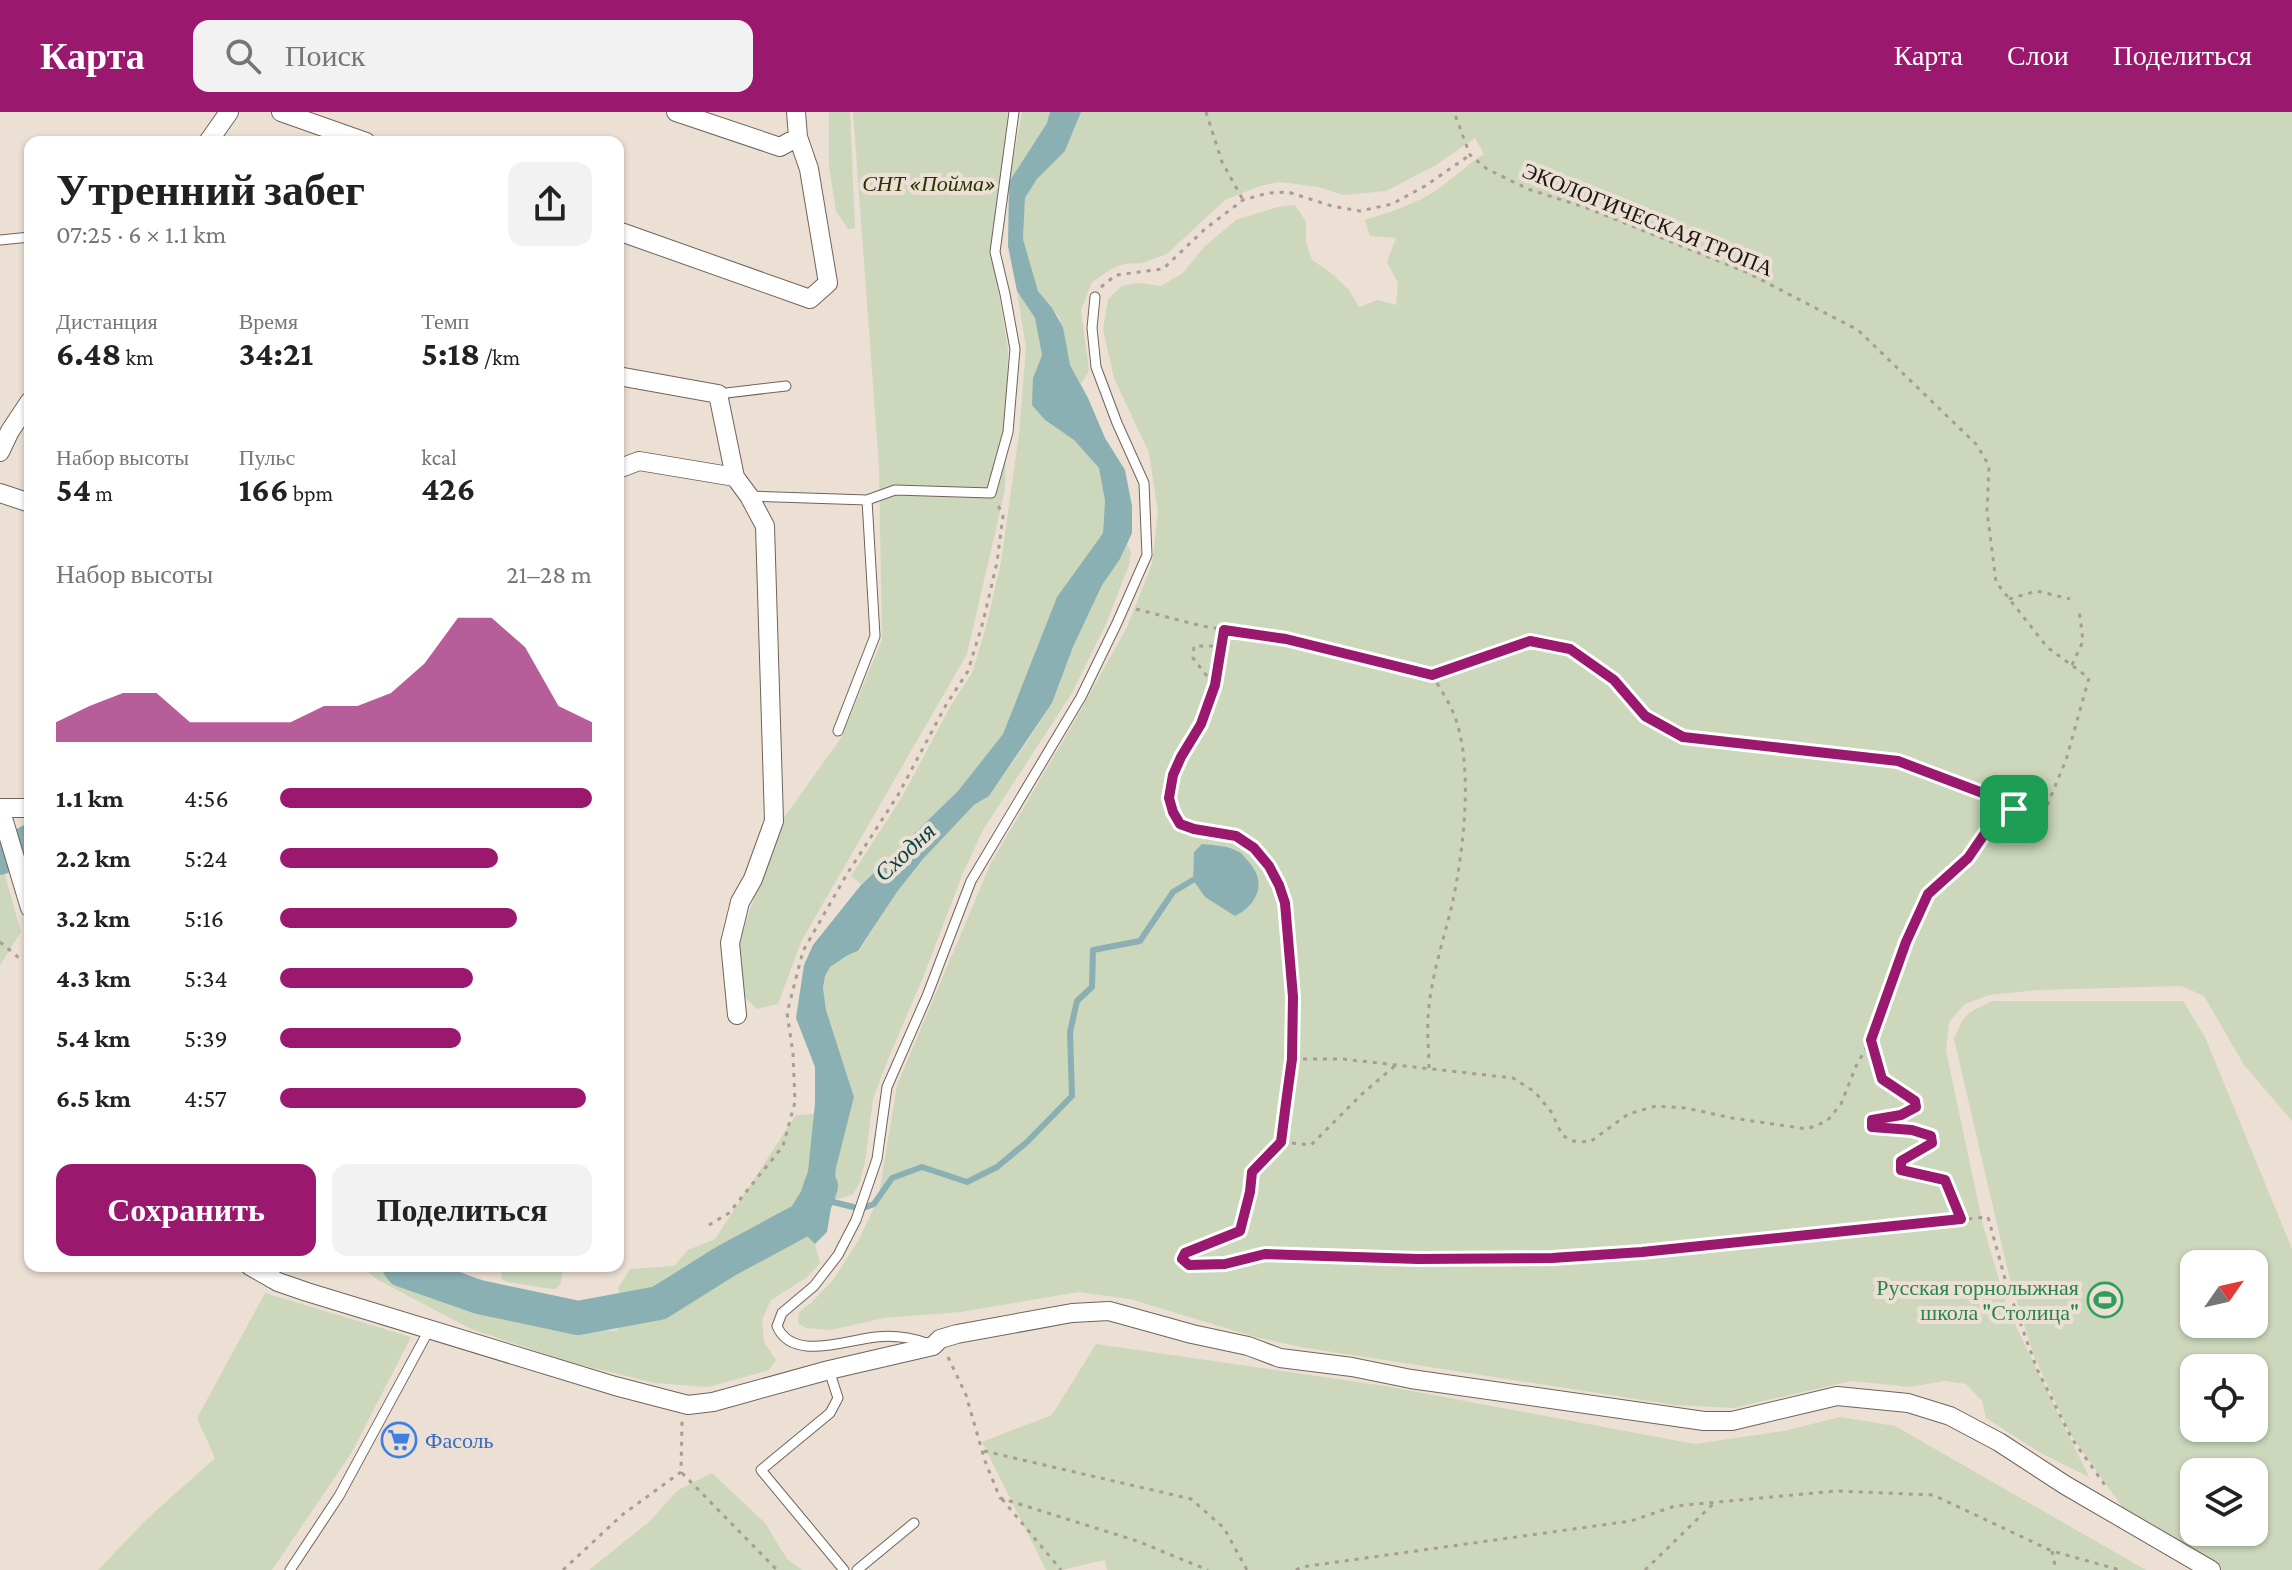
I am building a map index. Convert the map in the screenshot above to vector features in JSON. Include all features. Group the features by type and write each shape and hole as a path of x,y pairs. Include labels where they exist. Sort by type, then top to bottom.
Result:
{"street":[{"path":"212,136 229,112"},
{"path":"281,112 349,136"},
{"path":"676,112 780,147 798,137"},
{"path":"624,233 810,299 828,283 809,169 798,137 796,112"},
{"path":"624,377 718,394 735,477 765,526 774,821 753,879 740,902 730,943 737,1015"},
{"path":"0,452 5,430 24,408"},
{"path":"624,467 639,461 735,477"},
{"path":"0,493 24,501"},
{"path":"24,808 0,808 24,888"},
{"path":"260,1272 278,1282 429,1330 688,1405 713,1402 936,1342 1072,1313 1109,1311 1248,1346 1280,1358 1704,1421 1732,1421 1837,1396 1908,1403 1950,1416 1999,1442 2211,1570"}],"lane":[{"path":"749,496 867,500 895,490 991,493 1008,432 1015,349 995,252 1014,112"},
{"path":"0,240 24,238"},
{"path":"936,1342 905,1336 810,1346 792,1344 781,1336 777,1326 782,1313 814,1286 838,1255 856,1220 877,1159 887,1087 927,996 971,881 1081,697 1147,555 1144,483 1096,367 1092,328 1095,297"},
{"path":"718,394 786,386"},
{"path":"838,731 875,636 867,500"},
{"path":"290,1570 339,1496 429,1330"},
{"path":"829,1370 838,1398 830,1413 761,1470 844,1570"},
{"path":"857,1570 914,1523"}],"path":[{"path":"1206,112 1222,162 1243,200"},
{"path":"1095,297 1101,286 1116,275 1163,269 1205,229 1243,200 1268,193 1288,192 1360,211 1392,204 1470,155 1454,112"},
{"name":"ЭКОЛОГИЧЕСКАЯ ТРОПА","path":"1470,155 1487,169 1528,189 1587,208 1746,272 1858,330 1977,445 1989,466 1987,511 1996,582 2047,647 2089,678 2066,760 2046,808 2014,809"},
{"path":"709,1225 729,1213 783,1146 795,1102 787,1013 803,951 847,874 898,795 946,705 968,671 997,562 1003,516 991,493"},
{"path":"2009,599 2037,591 2070,599"},
{"path":"1125,606 1202,626 1286,639 1432,675 1530,641 1570,649 1614,680 1645,716 1683,737 1898,761 1988,795 2014,809 1992,823 1968,858 1928,894 1906,942 1871,1040 1856,1066 1841,1104 1827,1121 1807,1129 1686,1108 1656,1106 1628,1114 1590,1142 1572,1141 1562,1135 1552,1113 1535,1092 1513,1078 1342,1059 1292,1059"},
{"path":"2072,665 2083,641 2079,609"},
{"path":"1224,630 1215,685 1201,724 1173,775 1169,798 1180,824 1236,836 1254,848 1279,885 1285,903 1292,973 1292,1059 1281,1142 1252,1172 1240,1231 1185,1253 1182,1259 1189,1265 1201,1265 1225,1264 1265,1254 1418,1259 1552,1258 1642,1252 1988,1217 2007,1286 2037,1369 2072,1439 2111,1493 2116,1515"},
{"path":"1215,685 1193,658 1194,646 1221,646"},
{"path":"1429,1068 1428,1017 1462,854 1464,788 1457,721 1432,675"},
{"path":"0,942 18,957 24,958"},
{"path":"1871,1040 1882,1079 1915,1101 1916,1107 1901,1115 1872,1120 1872,1127 1912,1130 1931,1136 1932,1143 1901,1161 1901,1170 1945,1180 1961,1219"},
{"path":"1281,1142 1311,1145 1397,1064"},
{"path":"936,1342 966,1395 1000,1498 1061,1570"},
{"path":"688,1405 681,1424 681,1472 777,1570"},
{"path":"982,1451 1191,1499 1224,1528 1247,1570"},
{"path":"563,1570 622,1515 681,1472"},
{"path":"1296,1570 1631,1521 1675,1506 1836,1491 1933,1495 2052,1551 2120,1570"},
{"path":"1000,1498 1137,1541 1208,1570"},
{"path":"1645,1570 1715,1503"},
{"path":"2052,1551 2056,1570"}],"green space":[{"path":"829,112 850,112 855,228 848,229 836,211 829,167"},
{"name":"СНТ «Пойма»","path":"853,112 1008,112 992,253 1008,349 1005,490 967,654 802,940 778,1004 757,1009 745,997 737,948 780,823 841,738 882,640 879,467"},
{"path":"1022,112 1050,112 1047,123 1009,182"},
{"path":"1081,112 2292,112 2292,1121 2244,1065 2204,996 2181,986 2038,990 1989,995 1965,1004 1949,1022 1946,1051 1983,1225 2008,1310 2089,1477 2039,1452 1986,1418 1982,1401 1966,1384 1944,1381 1910,1387 1851,1381 1733,1408 1675,1405 1301,1347 1255,1337 1130,1299 1078,1292 961,1312 884,1318 831,1330 806,1328 798,1323 799,1312 833,1280 858,1241 878,1200 897,1085 991,863 1127,627 1152,564 1158,512 1149,453 1114,378 1103,330 1108,299 1122,286 1139,283 1161,286 1183,273 1204,247 1236,220 1295,205 1306,222 1306,242 1312,260 1349,290 1359,307 1378,300 1396,305 1398,283 1387,262 1396,238 1370,236 1365,220 1429,195 1484,154 1475,138 1436,165 1386,191 1343,195 1319,187 1280,182 1260,186 1225,200 1167,254 1142,263 1113,268 1092,282 1081,310 1089,371 1081,384 1069,365 1059,317 1038,291 1023,239 1025,198 1037,179 1065,151","holes":["1194,852 1254,868 1256,896 1249,906 1235,916 1193,880"]},
{"path":"1017,291 1035,318 1042,355 1033,378 1045,420 1074,440 1099,468 1105,501 1103,533 1057,597 1003,734 958,791 861,884 851,876 902,797 950,707 972,673 987,623 1001,562 1019,434 1026,348"},
{"path":"1127,544 1131,552 1129,565 1106,624 1072,693 983,830 963,873 873,1099 865,1163 859,1184 853,1194 832,1201 836,1168 854,1097 826,1010 825,976 830,967 859,951 897,892 923,859 974,805 989,796 1027,742 1052,703 1102,584"},
{"path":"4,872 21,932 0,965 0,876"},
{"name":"Русская горнолыжная школа \"Столица\"","path":"1993,1001 2183,1001 2205,1037 2292,1249 2292,1570 2223,1570 2182,1546 2268,1546 2268,1458 2180,1458 2180,1545 2128,1515 2070,1434 2034,1356 2009,1276 1954,1039 1964,1018"},
{"path":"814,1114 808,1171 796,1206 798,1227 815,1244 820,1263 806,1278 771,1300 762,1320 764,1342 776,1360 769,1370 708,1387 655,1383 565,1361 471,1329 368,1272 464,1272 468,1291 481,1308 500,1319 617,1331 625,1310 618,1288 630,1269 674,1266 688,1250 715,1239 796,1115"},
{"path":"502,1272 562,1272 561,1283 553,1289 501,1279"},
{"path":"265,1293 411,1337 352,1452 272,1570 98,1570 148,1518 215,1458 197,1418"},
{"path":"1096,1344 1385,1386 1695,1444 1784,1431 1840,1417 1895,1426 2146,1570 1107,1570 1105,1560 1061,1570 1046,1570 982,1442 1052,1415"},
{"path":"712,1473 765,1523 787,1559 802,1570 589,1570 649,1522 678,1490"}],"water":[{"path":"1050,112 1081,112 1065,151 1037,179 1025,198 1023,239 1038,291 1063,327 1070,365 1105,438 1125,470 1132,506 1132,533 1120,559 1102,585 1073,647 1052,703 989,796 974,805 923,859 858,951 830,967 825,976 826,1010 854,1097 836,1168 827,1232 815,1244 798,1227 796,1206 808,1171 815,1103 815,1067 796,1018 804,965 813,945 861,885 958,791 1003,734 1057,597 1103,533 1105,501 1099,468 1074,440 1045,420 1032,405 1033,378 1042,355 1035,318 1017,291 1008,246 1009,182 1047,123"},
{"path":"1202,844 1235,850 1254,869 1258,892 1250,905 1235,916 1205,897 1193,880 1194,852"}],"waterway":[{"name":"Сходня","path":"0,858 24,844"},
{"path":"866,1207 874,1204 892,1178 922,1167 967,1182 997,1167 1027,1142 1072,1096 1070,1032 1077,1001 1092,987 1093,950 1140,941 1173,892 1193,880"},
{"name":"Сходня","path":"408,1272 479,1297 578,1318 659,1303 726,1261 804,1219 821,1186"},
{"path":"825,1200 853,1207"}],"place":[{"name":"Русская горнолыжная школа \"Столица\"","path":"2105,1300"},
{"name":"Фасоль","path":"399,1440"}],"route":[{"path":"1224,630 1286,639 1432,675 1530,641 1570,649 1614,680 1645,716 1683,737 1898,761 1988,795 2014,809 1992,823 1968,858 1928,894 1906,942 1871,1040 1882,1079 1915,1101 1916,1107 1901,1115 1872,1120 1872,1127 1912,1130 1931,1136 1932,1143 1901,1161 1901,1170 1945,1180 1961,1219 1642,1252 1552,1258 1418,1259 1265,1254 1225,1264 1189,1265 1182,1259 1185,1253 1240,1231 1252,1172 1281,1142 1292,1059 1292,973 1285,903 1279,885 1254,848 1236,836 1219,835 1180,824 1169,798 1173,775 1201,724 1215,685 1224,630"}]}
